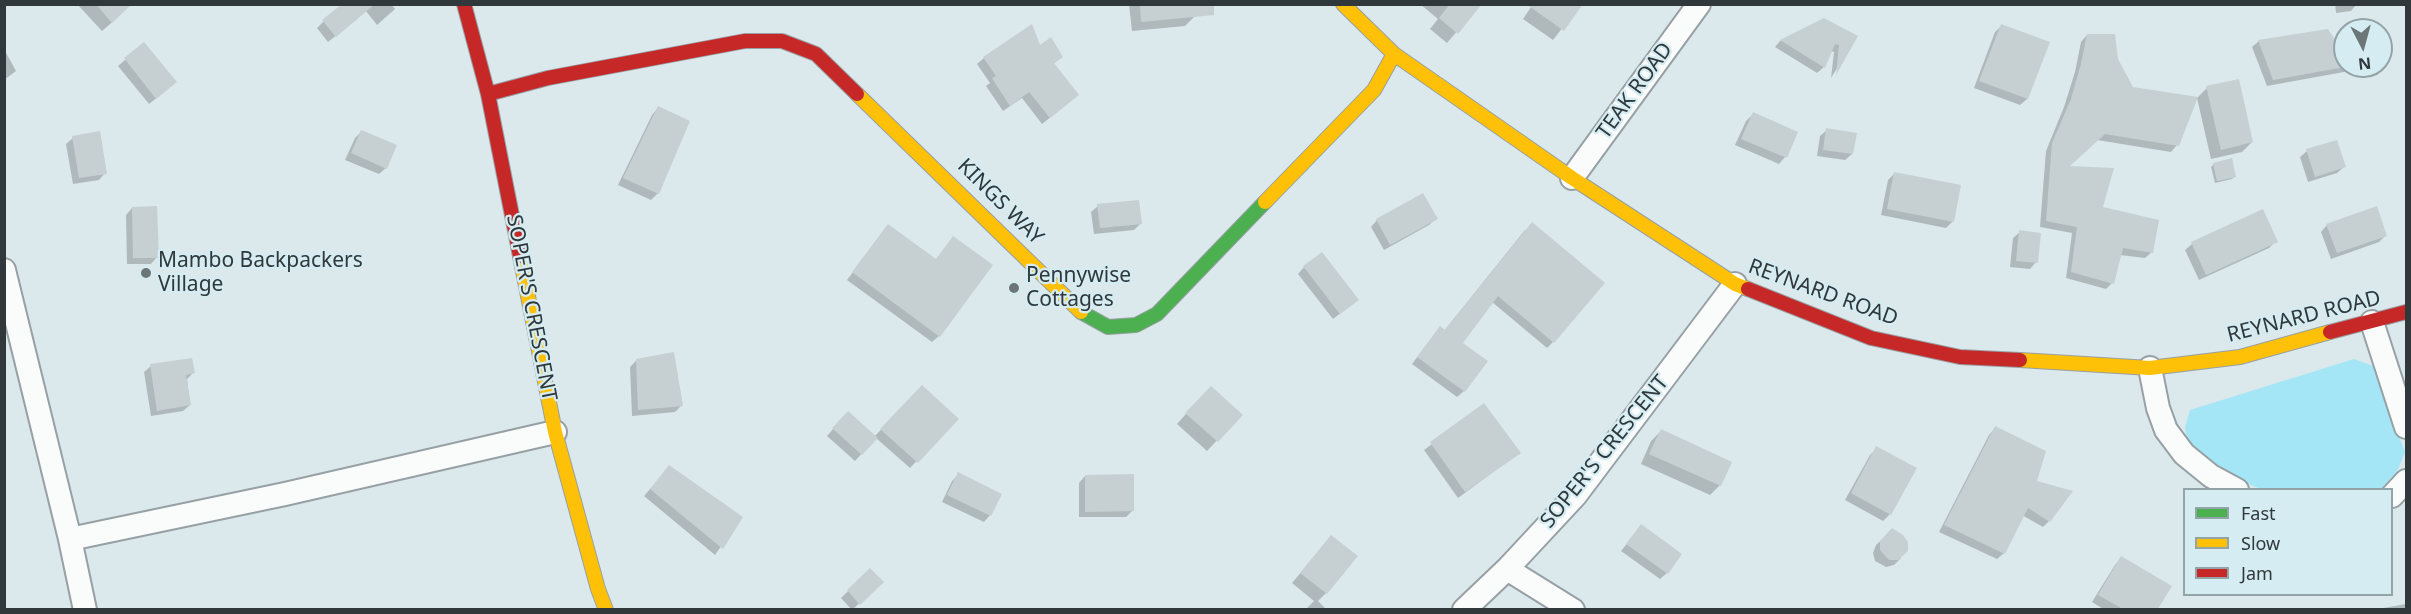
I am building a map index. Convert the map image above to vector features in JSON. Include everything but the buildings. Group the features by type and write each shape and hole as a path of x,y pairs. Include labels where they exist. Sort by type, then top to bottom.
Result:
{"street":[{"name":"SOPER'S CRESCENT","path":"464,4 488,94 555,432 598,589 606,609"},
{"name":"REYNARD ROAD","path":"1343,4 1394,54 1572,178 1735,284 1871,338 1960,357 2150,368 2240,357 2406,312"},
{"name":"TEAK ROAD","path":"1572,178 1699,4"},
{"name":"KINGS WAY","path":"488,94 548,78 745,41 782,41 799,47 816,54 1080,311 1108,327 1136,325 1157,314 1374,90 1394,54"},
{"path":"4,270 85,609"},
{"name":"SOPER'S CRESCENT","path":"1464,609 1507,569 1575,495 1735,284"},
{"path":"2372,322 2406,427"},
{"path":"2150,368 2158,408 2166,430 2184,454 2211,476 2234,488"},
{"path":"70,539 555,432"},
{"path":"2393,494 2406,481"},
{"path":"1507,569 1573,609"}],"shaded area":[{"path":"2354,359 2373,366 2388,394 2395,427 2405,452 2397,472 2382,488 2259,488 2219,472 2189,450 2185,427 2190,410"}],"traffic: fast":[{"path":"1081,312 1108,327 1136,325 1157,314 1265,202"}],"traffic: slow":[{"path":"1343,4 1394,54 1572,178 1735,284 1748,289"},
{"path":"1265,202 1374,90 1394,54"},
{"path":"857,94 1081,312"},
{"path":"520,256 555,432 598,589 606,610"},
{"path":"2020,360 2150,368 2240,357 2330,332"}],"traffic: jam":[{"path":"464,4 488,94 520,256"},
{"path":"488,94 548,78 745,41 782,41 816,54 857,94"},
{"path":"1748,289 1871,338 1960,357 2020,360"},
{"path":"2330,332 2406,312"}],"place":[{"name":"Mambo Backpackers Village","path":"146,273"},
{"name":"Pennywise Cottages","path":"1014,288"}]}
